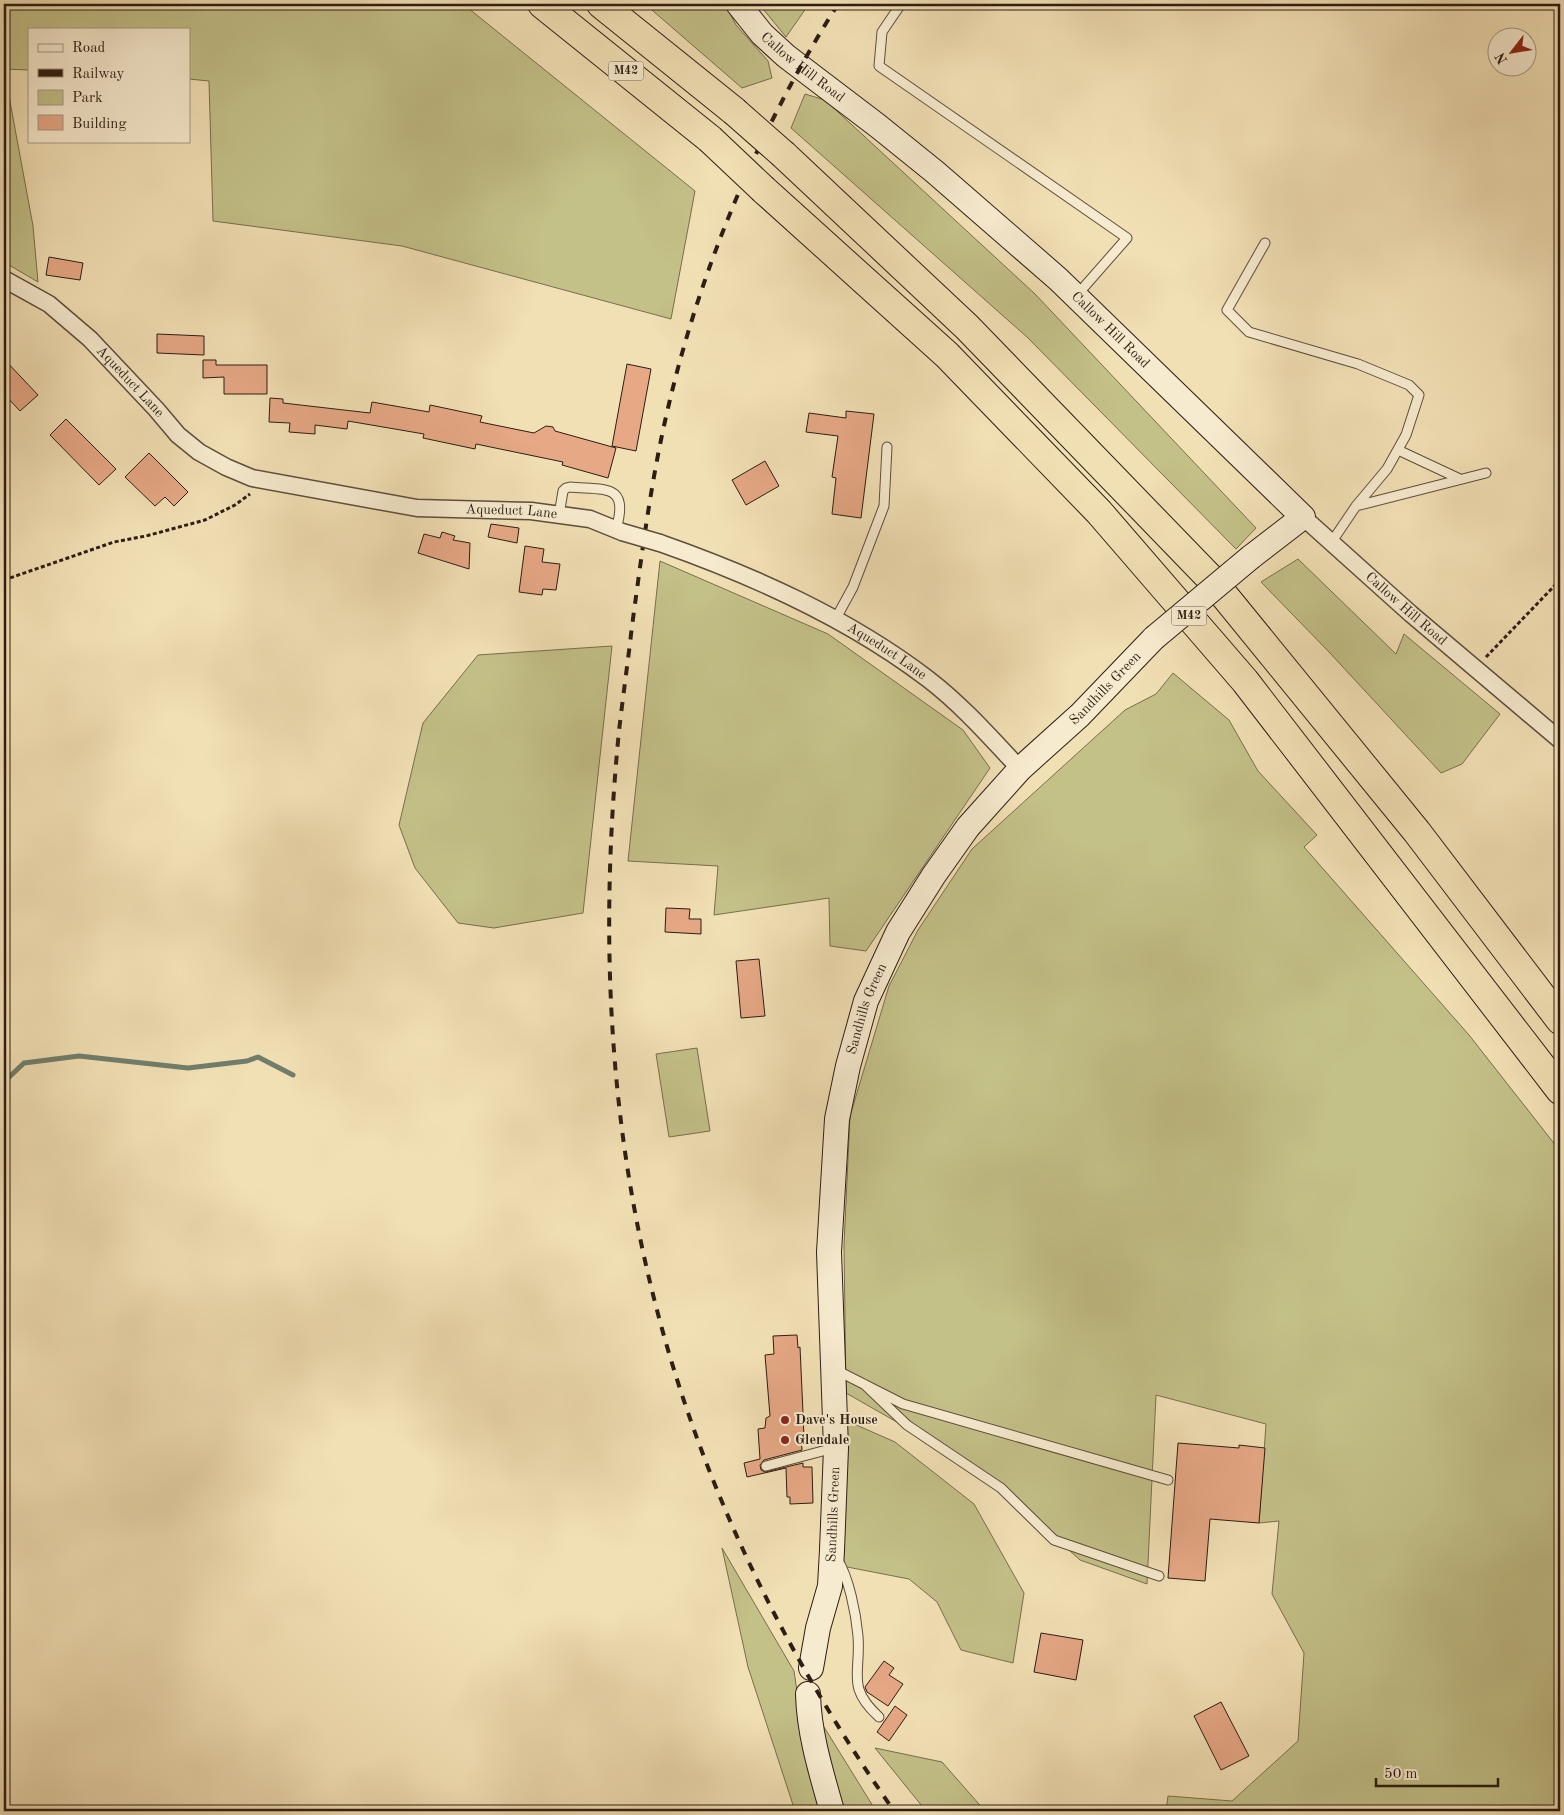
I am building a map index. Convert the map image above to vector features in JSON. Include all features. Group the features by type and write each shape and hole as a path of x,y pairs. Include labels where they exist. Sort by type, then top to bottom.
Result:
{"highway":[{"name":"M42","path":"542,4 710,139 946,355 1099,512 1245,682 1560,1090"},
{"name":"M42","path":"601,4 734,111 784,155 967,327 1210,578 1417,832 1560,1020"}],"street":[{"name":"Callow Hill Road","path":"738,4 762,34 786,56 935,172 1024,249 1331,543 1411,614 1560,740"},
{"name":"Aqueduct Lane","path":"4,279 48,304 90,339 178,435 199,452 226,467 252,478 417,508 521,511 590,520 660,543 751,578 835,620 903,661 929,680 982,729 1020,770"},
{"name":"Sandhills Green","path":"811,1668 818,1628 830,1586 832,1550 836,1448 829,1252 837,1119 848,1066 866,1001 898,932 934,875 968,827 1020,770 1080,715 1154,638 1303,517"},
{"path":"811,1668 808,1694 809,1719 832,1811"}],"lane":[{"path":"901,4 882,32 879,66 1127,238 1076,297"},
{"path":"1265,243 1227,310 1249,332 1358,364 1409,385 1419,395 1406,435 1398,450 1387,468 1356,506 1331,543"},
{"path":"835,620 853,587 884,506 887,447"},
{"path":"1398,450 1460,479"},
{"path":"1356,506 1486,473"},
{"path":"559,515 566,488 609,491 617,496 620,502 619,530"},
{"path":"834,1368 903,1404 1168,1480"},
{"path":"864,1384 907,1425 1001,1488 1054,1540 1160,1576"},
{"path":"766,1466 836,1448"},
{"path":"832,1550 842,1566 856,1619 858,1638 856,1680 860,1695 867,1706 879,1717"}],"path":[{"path":"4,580 114,542 146,536 205,520 235,504 269,481"},
{"path":"1475,669 1560,580"}],"green space":[{"path":"4,4 463,4 695,191 671,319 402,246 213,221 209,81 190,79 190,28 28,28 28,70 4,69"},
{"path":"645,4 725,4 736,25 768,61 772,78 742,88"},
{"path":"759,4 809,4 786,37"},
{"path":"4,69 33,226 38,282 4,262"},
{"path":"805,94 825,100 1035,294 1256,528 1236,549 1027,337 791,128"},
{"path":"1298,559 1396,654 1404,634 1500,714 1462,764 1441,773 1261,582"},
{"path":"660,561 828,634 963,730 990,768 866,951 830,946 829,898 714,915 718,866 628,861"},
{"path":"612,646 583,913 494,928 458,923 415,868 399,825 423,723 478,655"},
{"path":"1173,673 1229,720 1258,771 1317,835 1304,847 1469,1035 1560,1151 1560,1811 1166,1811 1168,1796 1232,1801 1298,1741 1304,1653 1272,1594 1279,1521 1259,1523 1266,1424 1156,1395 1147,1584 1080,1560 979,1469 846,1393 844,1245 850,1116 889,986 918,930 972,849 1125,710 1156,694"},
{"path":"697,1048 710,1131 669,1137 656,1054"},
{"path":"845,1420 895,1442 974,1504 1024,1593 1013,1663 961,1650 937,1602 909,1579 842,1566"},
{"path":"722,1548 794,1671 800,1711 824,1811 795,1811 748,1667"},
{"path":"824,1727 876,1811 838,1811 817,1730"},
{"path":"875,1748 942,1762 985,1811 926,1811"}],"building":[{"path":"49,257 83,263 80,280 46,275"},
{"path":"157,334 204,336 204,355 157,353"},
{"path":"4,359 38,395 20,411 4,394"},
{"path":"203,360 216,360 216,365 267,365 267,394 224,394 224,377 203,378"},
{"path":"627,364 651,369 636,451 612,446"},
{"path":"270,398 283,399 283,403 370,413 372,402 429,412 430,405 482,416 480,422 534,433 546,426 553,427 555,431 616,448 608,478 562,465 563,462 476,444 475,449 423,438 424,434 348,421 347,429 315,425 315,434 289,432 290,423 269,422"},
{"path":"846,411 874,414 861,518 832,514 836,478 832,477 838,436 806,432 809,413 846,418"},
{"path":"66,419 116,469 99,485 50,435"},
{"path":"149,453 188,492 174,506 165,497 155,506 125,477"},
{"path":"765,461 779,486 746,505 732,480"},
{"path":"491,524 519,528 517,543 488,537"},
{"path":"442,532 455,536 453,540 470,543 469,569 418,553 424,534 440,538"},
{"path":"525,546 544,549 542,562 560,564 556,590 543,589 542,595 519,592"},
{"path":"666,908 690,909 689,919 701,919 701,934 665,932"},
{"path":"759,959 765,1016 741,1018 736,961"},
{"path":"797,1335 798,1348 800,1347 803,1413 804,1438 801,1437 802,1450 764,1460 760,1465 761,1470 765,1472 803,1463 803,1467 812,1467 813,1503 790,1504 790,1497 787,1497 786,1468 747,1477 744,1463 760,1459 758,1429 765,1428 766,1418 770,1416 765,1355 774,1354 773,1336"},
{"path":"1178,1443 1239,1448 1239,1445 1265,1448 1259,1523 1210,1519 1205,1581 1168,1578"},
{"path":"1041,1633 1083,1640 1076,1680 1034,1672"},
{"path":"884,1661 894,1668 889,1675 903,1684 888,1706 867,1692 865,1687"},
{"path":"1221,1702 1249,1756 1221,1770 1194,1716"},
{"path":"895,1706 907,1715 889,1741 877,1732"}],"waterway":[{"path":"4,1082 24,1063 79,1056 188,1068 247,1061 258,1057 293,1075"}],"railway":[{"path":"838,4 783,99 736,199 698,302 668,408 647,517 619,731 611,846 609,922 611,999 624,1143 642,1246 667,1346 699,1444 738,1539 784,1631 836,1722 894,1811"}],"place":[{"name":"Dave's House","path":"785,1420"},
{"name":"Glendale","path":"785,1440"}]}
